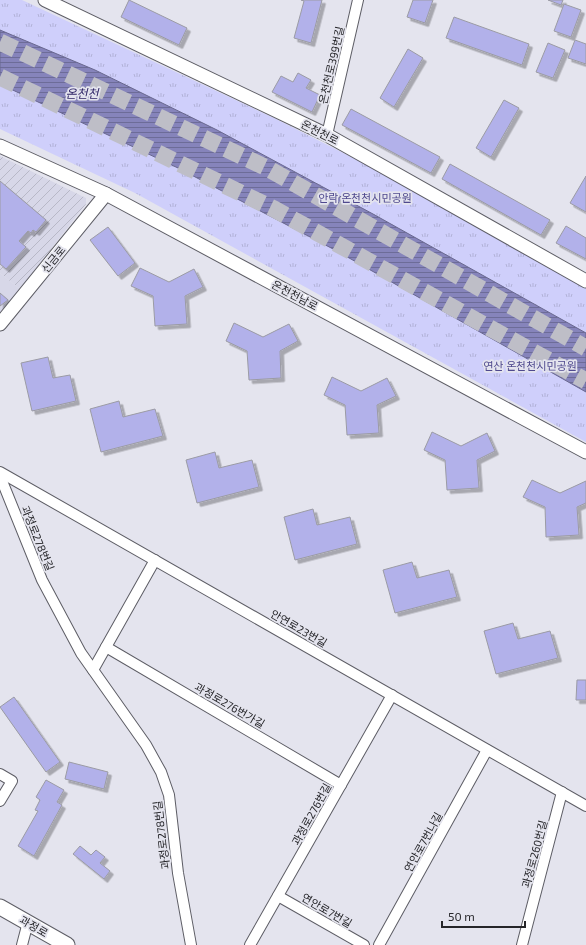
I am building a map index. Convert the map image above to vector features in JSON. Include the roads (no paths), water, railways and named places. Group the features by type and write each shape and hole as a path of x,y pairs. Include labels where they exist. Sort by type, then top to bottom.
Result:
{"main road":[{"name":"과정로","path":"0,906 67,945"}],"street":[{"name":"온천천로","path":"45,0 62,4 327,136 586,281"},
{"name":"온천천로399번길","path":"327,136 358,0"},
{"name":"온천천남로","path":"0,146 106,194 586,452"},
{"name":"신금로","path":"0,324 106,194"},
{"name":"안연로23번길","path":"0,472 586,806"},
{"name":"과정로278번길","path":"0,476 42,580 81,653 146,745 161,772 169,795 178,873 191,945"},
{"path":"93,670 155,560"},
{"name":"과정로276번가길","path":"106,646 341,785"},
{"name":"과정로276번길","path":"250,945 392,695"},
{"name":"연안로7번나길","path":"379,945 488,750"},
{"path":"0,774 12,781 0,801"},
{"name":"과정로260번길","path":"522,945 562,792"},
{"name":"연안로7번길","path":"278,896 364,945"},
{"path":"22,945 28,922"}],"water":[{"name":"온천천","path":"0,30 95,70 217,130 373,214 586,333 586,392 335,250 178,168 0,84"}],"tunnel":[{"path":"0,42 267,168 586,348"},
{"path":"0,77 274,209 586,381"}],"park label":[{"name":"안락 온천천시민공원","path":"365,197"},
{"name":"연산 온천천시민공원","path":"530,365"}]}
